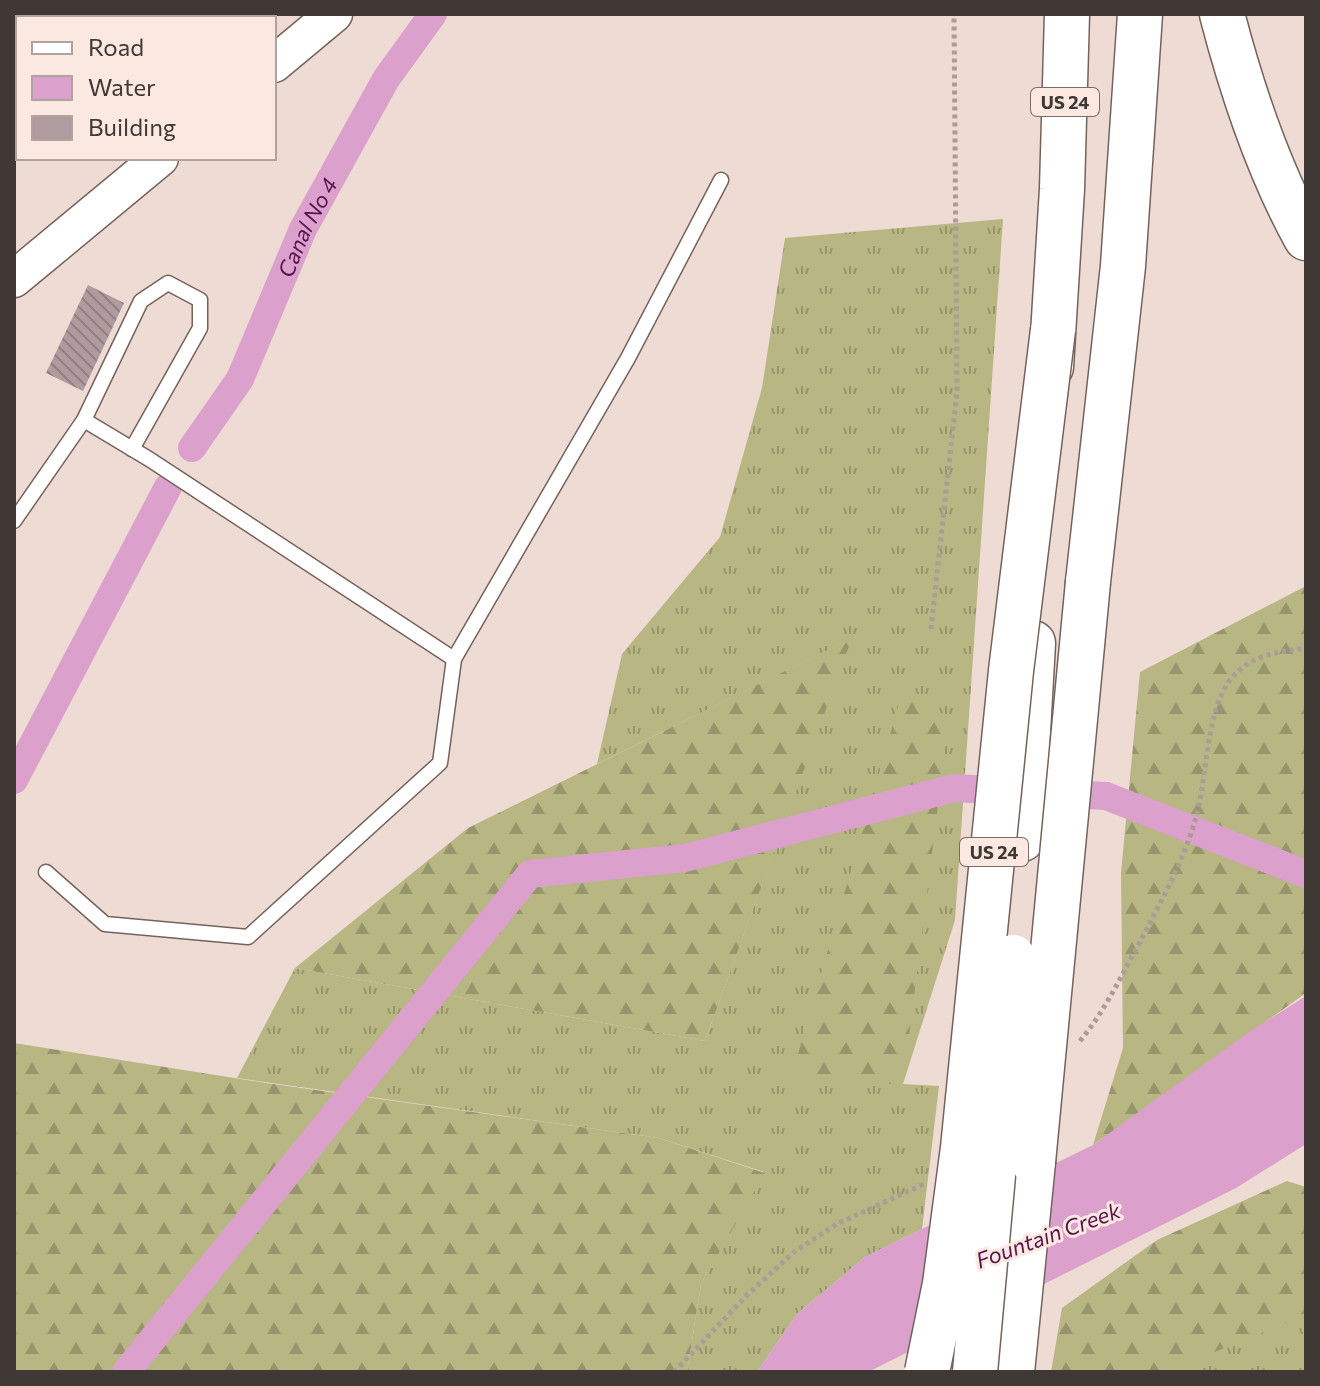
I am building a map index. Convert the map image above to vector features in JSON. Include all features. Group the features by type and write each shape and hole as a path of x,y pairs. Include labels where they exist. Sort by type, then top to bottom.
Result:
{"highway":[{"name":"US 24","path":"927,1372 945,1284 963,1148 1011,671 1053,330 1062,189 1067,14"},
{"path":"1012,1372 1088,582 1123,266 1140,14"},
{"path":"1222,14 1232,53 1274,170 1306,238"},
{"path":"975,1372 1019,882 1053,330"}],"street":[{"path":"276,62 334,14"},
{"path":"14,279 158,160"}],"lane":[{"path":"46,872 105,924 248,937 440,763 454,659 628,358 721,180"},
{"path":"14,521 84,420 141,301 168,283 200,300 200,328 132,449"},
{"path":"84,420 454,659"}],"path":[{"path":"931,629 957,391 954,14"},
{"path":"1184,850 1198,811 1219,698 1232,679 1253,659 1306,648"}],"green space":[{"path":"1003,219 955,920 903,1084 939,1086 922,1229 865,1257 797,1314 757,1372 687,1372 701,1284 764,1172 659,1138 237,1078 295,968 705,1041 851,639 597,764 622,654 720,537 762,388 785,238"},
{"path":"1306,586 1306,993 1093,1145 1123,1048 1121,873 1140,672"},
{"path":"852,638 705,1041 295,968 468,828"},
{"path":"902,693 949,717 903,1085 792,1075"},
{"path":"14,1043 266,1083 659,1138 765,1173 701,1284 687,1372 14,1372"},
{"path":"1287,1181 1306,1187 1306,1315 1165,1372 1051,1372 1062,1308 1157,1240"},
{"path":"1306,1313 1306,1372 1153,1372"}],"water":[{"name":"Fountain Creek","path":"1306,996 1306,1144 1236,1188 868,1372 757,1372 797,1314 865,1257 1093,1145 1249,1032"}],"building":[{"path":"88,285 124,303 83,391 46,373"}],"waterway":[{"name":"Canal No 4","path":"192,448 240,379 303,229 386,79 433,14"},
{"name":"Canal No 4","path":"14,780 168,487"},
{"path":"126,1372 530,874 685,858 954,788 1106,796 1306,874"}]}
